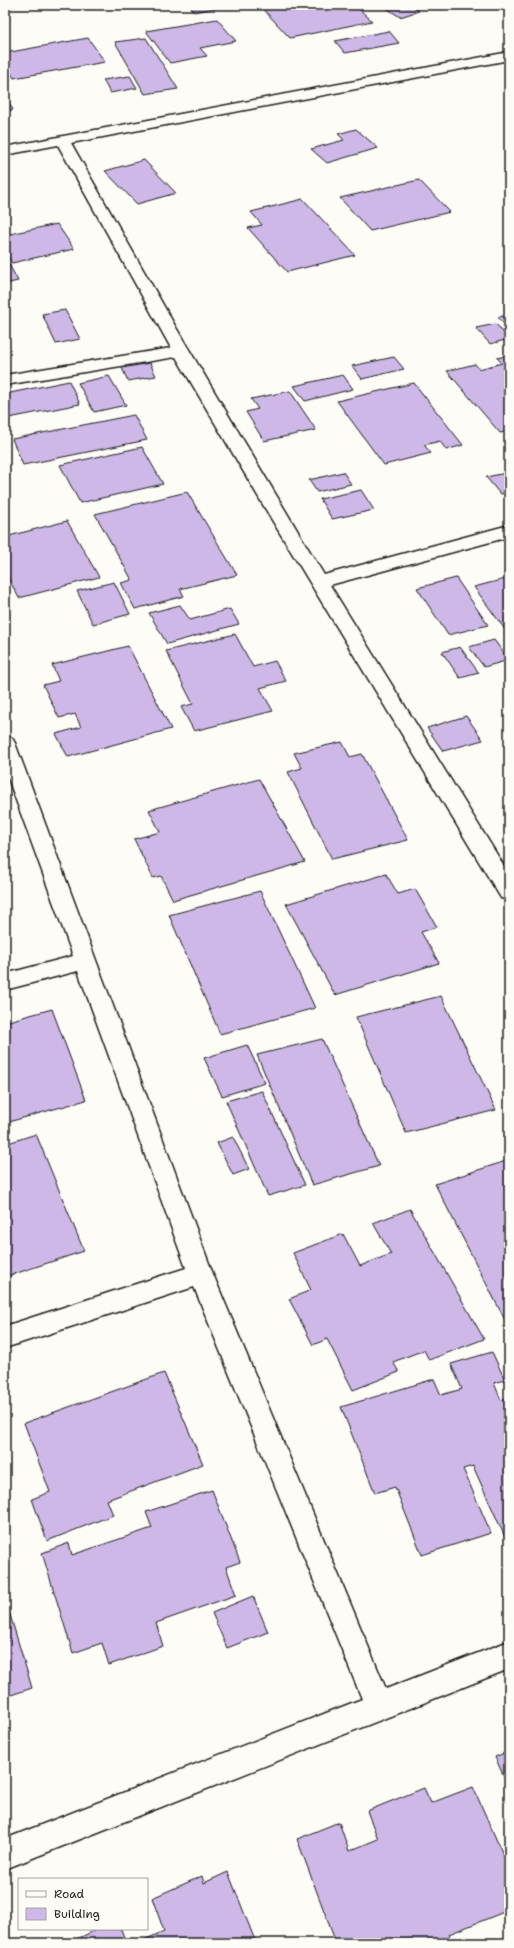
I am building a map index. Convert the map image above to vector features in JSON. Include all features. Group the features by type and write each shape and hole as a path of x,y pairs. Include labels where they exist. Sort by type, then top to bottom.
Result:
{"street":[{"path":"5,151 509,56"},
{"path":"63,140 108,223 182,352 319,582 509,892"},
{"path":"5,380 182,352"},
{"path":"319,582 509,531"},
{"path":"5,743 202,1274 379,1706"},
{"path":"5,982 85,961"},
{"path":"5,1337 202,1274"},
{"path":"5,1854 509,1655"}],"building":[{"path":"189,5 231,5 194,12"},
{"path":"278,5 355,5 372,21 290,38 262,8"},
{"path":"382,5 421,5 414,7 419,11 400,17"},
{"path":"217,19 236,41 200,48 207,56 170,63 146,31"},
{"path":"389,31 399,43 345,53 335,41"},
{"path":"88,38 105,62 14,78 5,64 5,53"},
{"path":"146,38 178,89 145,94 115,42"},
{"path":"130,76 137,88 110,93 103,80"},
{"path":"5,95 13,110 5,111"},
{"path":"356,129 378,148 327,163 311,149 344,140 338,134"},
{"path":"144,160 176,193 137,204 105,171"},
{"path":"419,180 450,212 370,231 340,198"},
{"path":"303,199 355,255 287,272 248,228 262,225 251,212"},
{"path":"57,224 74,249 12,263 5,253 5,235"},
{"path":"5,257 18,281 5,284"},
{"path":"65,310 80,339 56,344 42,314"},
{"path":"509,315 509,330 498,317"},
{"path":"496,324 509,339 490,344 476,328"},
{"path":"509,355 509,431 500,433 447,371 475,364 479,369 502,363 497,358"},
{"path":"394,357 404,369 362,379 352,366"},
{"path":"150,363 156,376 128,381 122,368"},
{"path":"343,375 353,389 305,401 294,386"},
{"path":"109,376 126,405 94,412 78,383"},
{"path":"69,381 80,404 9,418 5,409 5,394"},
{"path":"414,383 463,445 446,450 440,441 424,445 431,453 384,465 337,401"},
{"path":"290,391 316,430 264,441 246,412 258,409 251,399"},
{"path":"134,415 147,440 23,465 12,439"},
{"path":"142,447 163,484 80,503 60,465"},
{"path":"343,472 351,484 317,492 309,480"},
{"path":"506,473 509,476 509,492 500,494 486,477"},
{"path":"361,490 374,510 332,519 320,499"},
{"path":"187,492 237,575 180,589 184,596 135,609 121,583 132,580 95,514"},
{"path":"67,521 99,577 19,598 5,572 5,537"},
{"path":"456,578 488,625 448,635 417,588"},
{"path":"509,578 509,635 474,587"},
{"path":"114,582 130,614 93,624 77,591"},
{"path":"180,605 190,620 230,609 239,624 167,644 149,613"},
{"path":"235,634 253,667 275,661 286,681 260,688 273,711 194,731 181,707 193,704 166,651"},
{"path":"494,640 509,660 484,667 469,647"},
{"path":"128,646 171,729 68,757 56,734 81,727 75,714 59,718 43,685 59,681 52,665"},
{"path":"460,647 479,673 460,678 442,652"},
{"path":"466,716 483,740 443,751 427,728"},
{"path":"342,742 350,757 362,754 408,840 332,859 288,772 302,768 294,753"},
{"path":"259,779 305,862 173,900 161,876 153,878 134,839 160,832 149,810"},
{"path":"386,874 398,894 415,889 437,927 421,932 439,963 335,995 286,904"},
{"path":"260,891 315,1008 220,1034 169,915"},
{"path":"441,996 496,1110 406,1133 356,1017"},
{"path":"52,1009 86,1100 5,1123 5,1022"},
{"path":"322,1039 379,1166 312,1185 257,1055"},
{"path":"247,1045 265,1083 222,1096 204,1058"},
{"path":"262,1091 305,1185 268,1196 226,1101"},
{"path":"36,1134 84,1251 5,1277 5,1144"},
{"path":"233,1137 249,1169 233,1175 217,1143"},
{"path":"509,1160 509,1319 505,1320 435,1184"},
{"path":"410,1209 484,1339 429,1360 424,1350 393,1362 399,1372 353,1390 327,1339 313,1345 289,1299 311,1290 293,1253 343,1234 360,1266 391,1254 373,1223"},
{"path":"492,1352 505,1380 494,1383 501,1400 509,1397 509,1546 473,1466 463,1469 491,1533 422,1555 395,1487 375,1493 341,1407 434,1379 441,1395 462,1389 451,1364"},
{"path":"164,1373 203,1464 107,1500 113,1515 47,1541 32,1499 50,1492 24,1423"},
{"path":"212,1490 240,1562 226,1567 236,1595 156,1623 163,1646 109,1665 102,1643 73,1653 42,1553 69,1543 72,1555 152,1528 146,1512"},
{"path":"253,1596 268,1632 227,1648 212,1613"},
{"path":"5,1598 32,1688 5,1697"},
{"path":"509,1751 509,1788 495,1757"},
{"path":"473,1787 509,1868 509,1910 449,1934 452,1943 336,1943 297,1839 339,1822 349,1851 378,1839 367,1811 424,1788 431,1803"},
{"path":"228,1872 256,1943 138,1943 164,1931 152,1898 202,1876 204,1883"},
{"path":"96,1930 121,1930 126,1943 78,1943 77,1939"}]}
